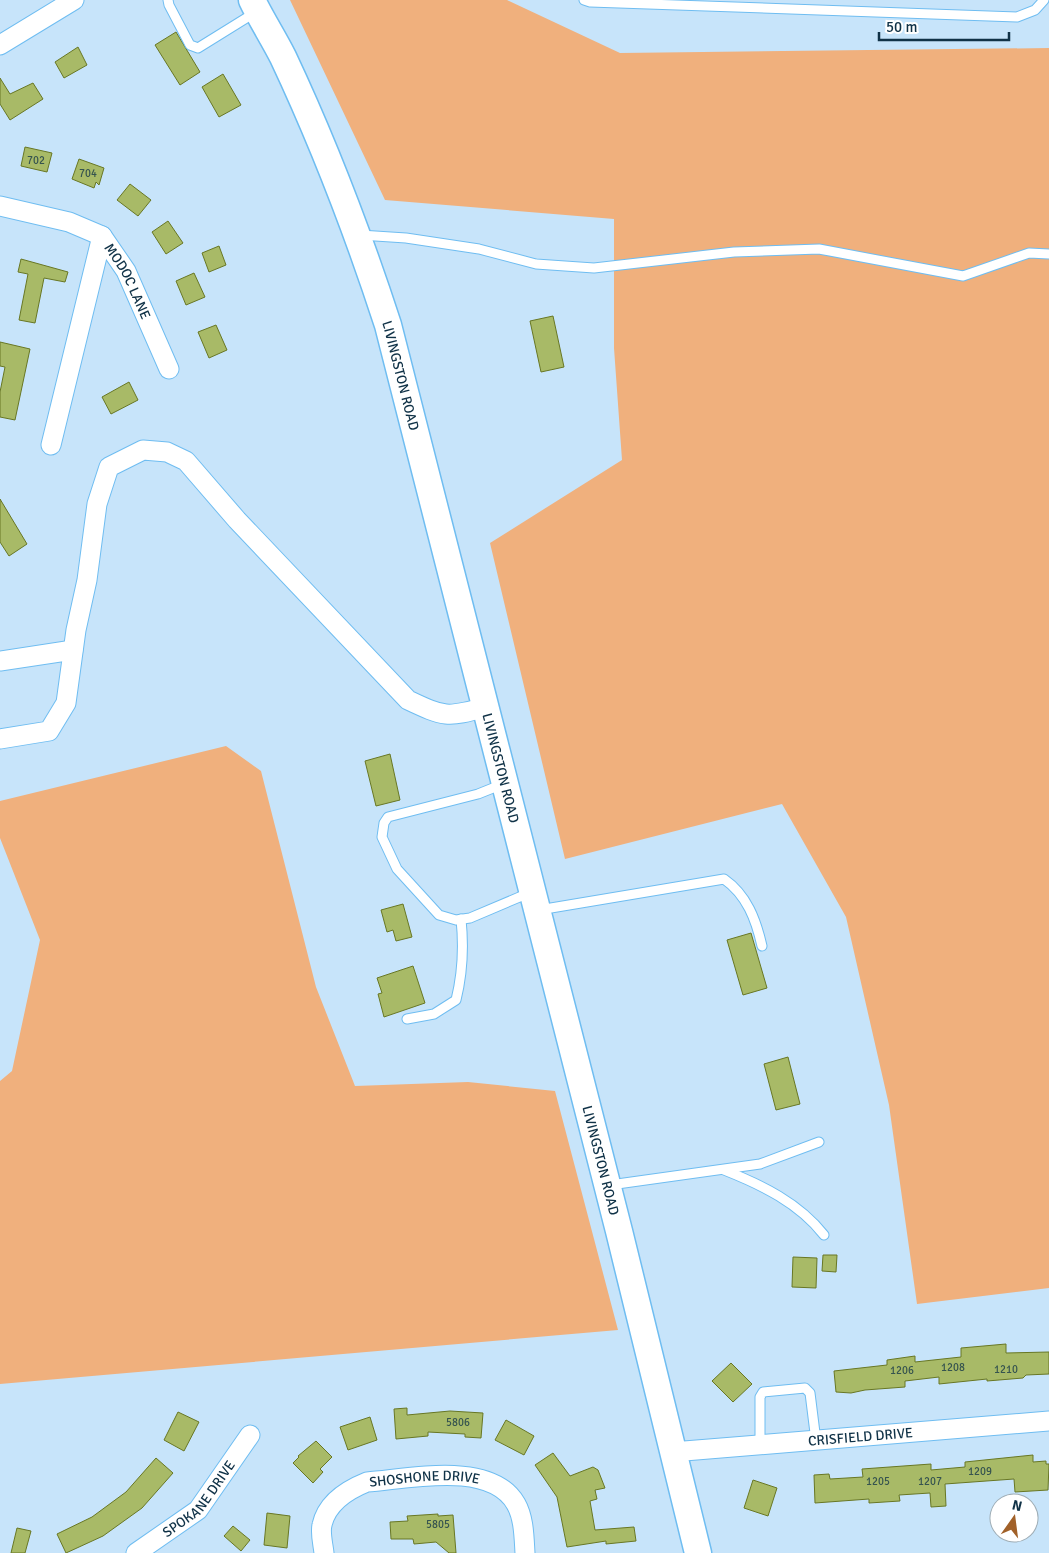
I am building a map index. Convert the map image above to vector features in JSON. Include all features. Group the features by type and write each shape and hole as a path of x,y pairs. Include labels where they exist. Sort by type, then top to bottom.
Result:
{"main road":[{"name":"LIVINGSTON ROAD","path":"255,6 282,54 320,138 357,234 388,325 608,1185 698,1553"}],"street":[{"path":"0,45 74,0"},
{"name":"MODOC LANE","path":"0,206 69,222 102,236 126,271 169,370"},
{"path":"51,445 76,333 102,236"},
{"path":"0,740 49,731 66,703 73,650 87,580 97,504 109,467 143,450 167,452 186,461 244,527 408,700 439,714 449,716 486,707"},
{"path":"0,661 73,650"},
{"name":"CRISFIELD DRIVE","path":"672,1452 1049,1421"},
{"name":"SPOKANE DRIVE","path":"136,1553 198,1510 250,1435"},
{"name":"SHOSHONE DRIVE","path":"324,1553 322,1526 327,1512 336,1499 355,1486 367,1482 464,1475 482,1478 510,1496 520,1512 525,1553"}],"lane":[{"path":"168,0 190,45 198,48 255,6"},
{"path":"584,0 590,2 1018,17 1035,10 1044,0"},
{"path":"357,234 406,238 479,249 536,264 594,268 734,252 820,249 963,276 1029,253 1049,254"},
{"path":"505,783 478,794 388,817 384,823 382,837 398,869 440,915 456,920 534,901 724,879 739,891 750,909 762,946"},
{"path":"407,1019 434,1014 456,1000 462,974 464,952 461,919"},
{"path":"608,1185 760,1164 819,1142"},
{"path":"721,1169 755,1182 788,1202 815,1223 824,1235"},
{"path":"760,1445 760,1397 763,1392 804,1388 810,1393 816,1441"}],"shaded area":[{"path":"290,0 507,0 620,53 1049,48 1049,1288 917,1304 889,1105 846,917 782,804 565,859 490,543 622,460 614,348 614,219 385,200"},
{"path":"226,746 261,771 316,987 355,1086 468,1082 555,1091 618,1330 0,1384 0,1081 12,1071 40,940 0,838 0,801"}],"building":[{"path":"176,32 200,72 180,85 155,45"},
{"path":"78,47 87,65 64,78 55,62"},
{"path":"223,74 241,105 219,117 202,87"},
{"path":"0,78 10,94 33,83 43,99 10,120 0,104"},
{"path":"25,147 52,153 47,172 21,166"},
{"path":"79,159 104,168 99,185 96,182 94,188 72,179"},
{"path":"130,184 151,200 138,216 117,200"},
{"path":"168,221 183,243 166,254 152,232"},
{"path":"219,246 226,265 209,272 202,253"},
{"path":"21,259 68,272 65,282 44,278 35,323 19,320 28,274 18,272"},
{"path":"194,273 205,297 186,305 176,281"},
{"path":"553,316 564,367 541,372 530,321"},
{"path":"216,325 227,350 209,358 198,332"},
{"path":"0,342 30,349 15,420 0,417 0,392 5,367 0,366"},
{"path":"129,382 138,400 111,414 102,397"},
{"path":"0,499 27,544 9,556 0,542"},
{"path":"390,754 400,800 376,806 365,761"},
{"path":"403,904 412,937 396,941 393,930 387,932 381,910"},
{"path":"751,933 767,988 743,995 727,940"},
{"path":"413,966 425,1003 384,1017 378,994 382,993 377,978"},
{"path":"788,1057 800,1104 776,1110 764,1064"},
{"path":"823,1255 837,1255 836,1272 822,1271"},
{"path":"793,1257 817,1258 816,1288 792,1287"},
{"path":"1006,1344 1006,1353 1049,1352 1049,1374 1026,1375 1023,1378 987,1381 987,1379 939,1384 939,1377 905,1381 905,1387 851,1393 836,1392 834,1371 887,1365 887,1360 915,1356 915,1362 961,1357 961,1348"},
{"path":"731,1363 752,1384 733,1402 712,1381"},
{"path":"407,1408 407,1415 450,1411 483,1413 481,1438 465,1437 465,1434 428,1432 428,1436 396,1439 394,1409"},
{"path":"178,1412 199,1422 184,1451 164,1440"},
{"path":"370,1417 377,1440 348,1450 340,1427"},
{"path":"506,1420 534,1436 524,1455 495,1440"},
{"path":"316,1441 332,1457 320,1469 323,1472 313,1483 293,1463 298,1456"},
{"path":"553,1453 570,1476 593,1467 598,1470 605,1488 595,1490 597,1499 590,1501 595,1530 634,1527 636,1541 606,1544 606,1541 567,1547 557,1497 535,1465"},
{"path":"1033,1455 1033,1462 1046,1461 1046,1464 1049,1464 1048,1490 1015,1492 1014,1479 945,1484 946,1506 931,1507 930,1493 899,1495 900,1501 869,1503 869,1499 815,1503 814,1475 829,1474 830,1479 863,1477 862,1469 931,1464 931,1470 965,1467 965,1462"},
{"path":"156,1458 173,1473 142,1508 103,1536 66,1553 57,1534 92,1517 126,1492"},
{"path":"753,1480 777,1488 768,1516 744,1508"},
{"path":"267,1513 290,1516 287,1548 264,1545"},
{"path":"438,1514 438,1516 453,1515 456,1553 449,1553 436,1542 414,1544 413,1539 391,1539 390,1522 408,1521 407,1516"},
{"path":"233,1526 250,1540 241,1551 224,1536"},
{"path":"17,1528 31,1531 25,1553 11,1553"}]}
